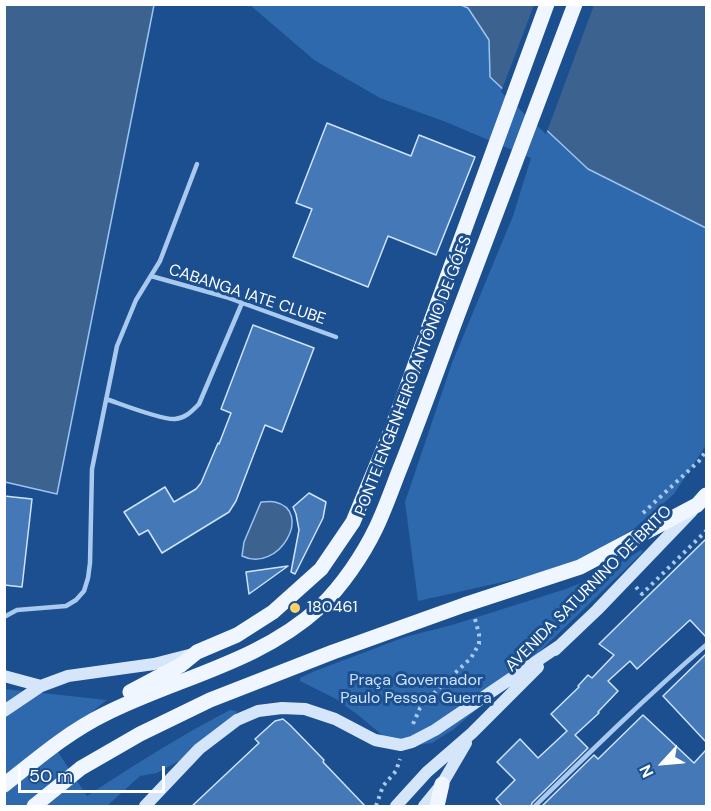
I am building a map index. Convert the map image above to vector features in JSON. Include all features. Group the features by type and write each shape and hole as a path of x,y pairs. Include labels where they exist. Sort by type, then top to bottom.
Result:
{"main road":[{"name":"PONTE ENGENHEIRO ANTÔNIO DE GÓES","path":"103,715 114,701 181,665 197,652 237,635 273,612 321,569 353,522 390,433 547,4"},
{"name":"PONTE ENGENHEIRO ANTÔNIO DE GÓES","path":"4,785 59,742 103,715 146,695 244,657 289,630 320,607 351,571 375,530 410,445 575,4"},
{"path":"34,807 81,768 140,734 210,700 343,648 580,567 702,500"},
{"name":"AVENIDA SATURNINO DE BRITO","path":"396,807 427,772 472,733 597,610 702,500"},
{"path":"146,807 199,749 237,720 258,711 282,708 304,709 334,719 375,740 401,745 435,730 559,646"},
{"path":"4,711 41,686 68,676 154,664 197,652"},
{"path":"4,676 41,686"},
{"name":"AVENIDA SATURNINO DE BRITO","path":"424,807 442,784 472,733"},
{"path":"437,807 442,784"}],"lane":[{"name":"CABANGA IATE CLUBE","path":"4,617 17,610 66,606 84,591 90,563 92,469 117,346 136,300 160,261 197,164"},
{"name":"CABANGA IATE CLUBE","path":"151,276 242,303 336,337"},
{"path":"106,399 156,416 175,419 187,416 199,404 242,303"},
{"path":"535,807 674,672 706,645"}],"path":[{"path":"637,517 699,461 706,451"},
{"path":"627,578 642,594 706,531"},
{"path":"376,807 383,786 396,771 420,708 471,658 479,644 479,634 473,613"}],"green space":[{"path":"250,5 687,5 706,28 706,445 674,494 635,528 586,557 543,573 418,601 405,502 452,363 513,216 531,158 446,122 380,98 314,60"},
{"name":"Praça Governador Paulo Pessoa Guerra","path":"641,550 642,553 508,682 454,729 432,743 411,746 387,739 336,699 300,681 300,678 315,671 405,637 452,625 566,589 600,575"},
{"path":"5,689 107,700 52,743 87,796 211,720 230,710 237,713 197,749 157,773 140,776 107,806 5,806"}],"shaded area":[{"path":"5,4 154,5 57,494 5,482"},
{"path":"461,5 706,5 706,228 588,169 490,77 489,40 468,8"},
{"path":"261,502 275,502 286,508 292,517 291,528 287,539 279,549 268,556 256,559 242,556 244,542"}],"pier":[{"path":"534,5 594,5 546,134 501,92"}],"building":[{"path":"327,123 411,156 419,135 475,157 436,255 388,236 368,287 293,257 312,209 296,203"},
{"path":"253,325 314,348 282,432 265,425 236,501 229,512 162,553 148,530 139,535 124,512 165,487 174,502 196,489 201,483 231,413 221,409"},
{"path":"309,493 326,502 323,518 295,574 291,572 299,530 293,507"},
{"path":"4,496 32,499 22,587 4,585"},
{"path":"706,539 706,637 690,620 637,669 630,661 608,681 618,691 575,735 588,748 532,803 531,807 503,807 496,799 515,780 497,762 520,739 538,758 567,731 551,714 588,675 592,678 614,655 599,644"},
{"path":"288,566 249,594 246,572"},
{"path":"706,654 706,742 663,696"},
{"path":"643,715 694,763 706,750 706,807 541,807 594,755 598,759"},
{"path":"283,719 366,807 191,807 259,743 255,739 275,721"}],"place":[{"name":"180461","path":"295,608"}]}
